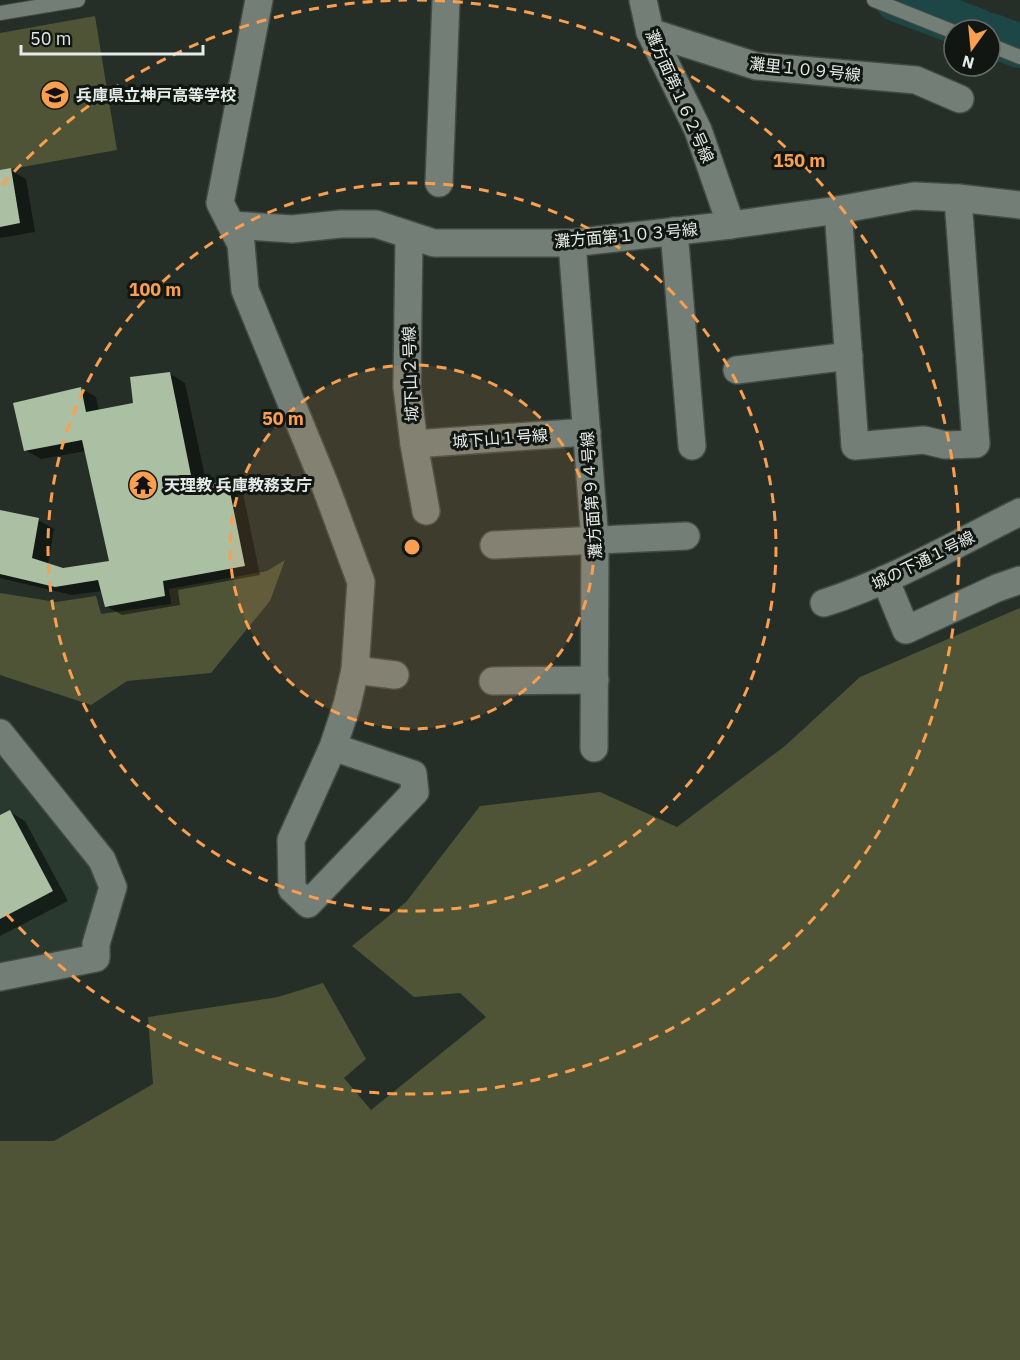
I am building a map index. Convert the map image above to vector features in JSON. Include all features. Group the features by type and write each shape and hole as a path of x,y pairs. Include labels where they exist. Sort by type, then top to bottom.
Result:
{"street":[{"path":"259,0 220,203 241,244 245,290 325,485 361,582 355,670 347,705 333,747 291,840 292,890 309,904 415,792 413,774 333,747"},
{"path":"439,183 446,0"},
{"name":"灘方面第１６２号線","path":"642,0 650,32 698,130 731,225"},
{"name":"灘里１０９号線","path":"650,32 756,66 916,80 960,99"},
{"name":"灘方面第１０３号線","path":"232,225 292,229 341,224 376,224 434,243 572,243 731,225 838,210 914,196 1020,205"},
{"path":"838,210 855,446 924,440 945,445 976,444 958,198"},
{"path":"674,231 692,446"},
{"name":"城下山２号線","path":"409,236 407,387 426,511"},
{"name":"灘方面第９４号線","path":"572,243 595,542 594,748"},
{"path":"738,370 849,356"},
{"name":"城下山１号線","path":"414,444 587,432"},
{"name":"城の下通１号線","path":"824,603 885,579 1020,512"},
{"path":"494,545 686,536"},
{"path":"885,579 906,630 997,588 1020,580"},
{"path":"355,670 395,675"},
{"path":"493,681 595,680"},
{"path":"0,734 102,860 113,887 96,944 96,958 0,977"}],"lane":[{"path":"0,13 78,0"},
{"path":"874,0 942,27"},
{"path":"1002,50 1020,57"}],"shaded area":[{"path":"0,753 90,866 97,882 98,897 78,954 0,968"}],"green space":[{"name":"兵庫県立神戸高等学校","path":"95,16 117,150 0,171 0,33"},
{"path":"285,560 270,601 211,673 127,681 91,705 0,675 0,593 56,602 96,596 101,614 171,604 169,589 267,571"},
{"path":"1020,608 1020,1360 0,1360 0,1141 54,1141 153,1084 148,1017 278,997 323,983 366,1059 344,1078 371,1110 486,1017 460,993 414,997 352,946 406,902 480,806 600,792 677,827 785,746 860,677"}],"building":[{"path":"11,168 20,223 0,227 0,170"},
{"path":"170,372 193,485 228,482 245,566 163,581 165,596 105,607 98,580 55,587 0,574 0,510 39,518 32,558 63,568 109,561 82,440 24,451 13,403 81,387 86,412 133,403 130,377"},
{"path":"10,810 53,891 0,919 0,815"}],"waterway":[{"path":"897,0 945,18"},
{"path":"1002,39 1020,46"}],"place":[{"name":"兵庫県立神戸高等学校","path":"55,95"},
{"name":"天理教 兵庫教務支庁","path":"143,485"}]}
